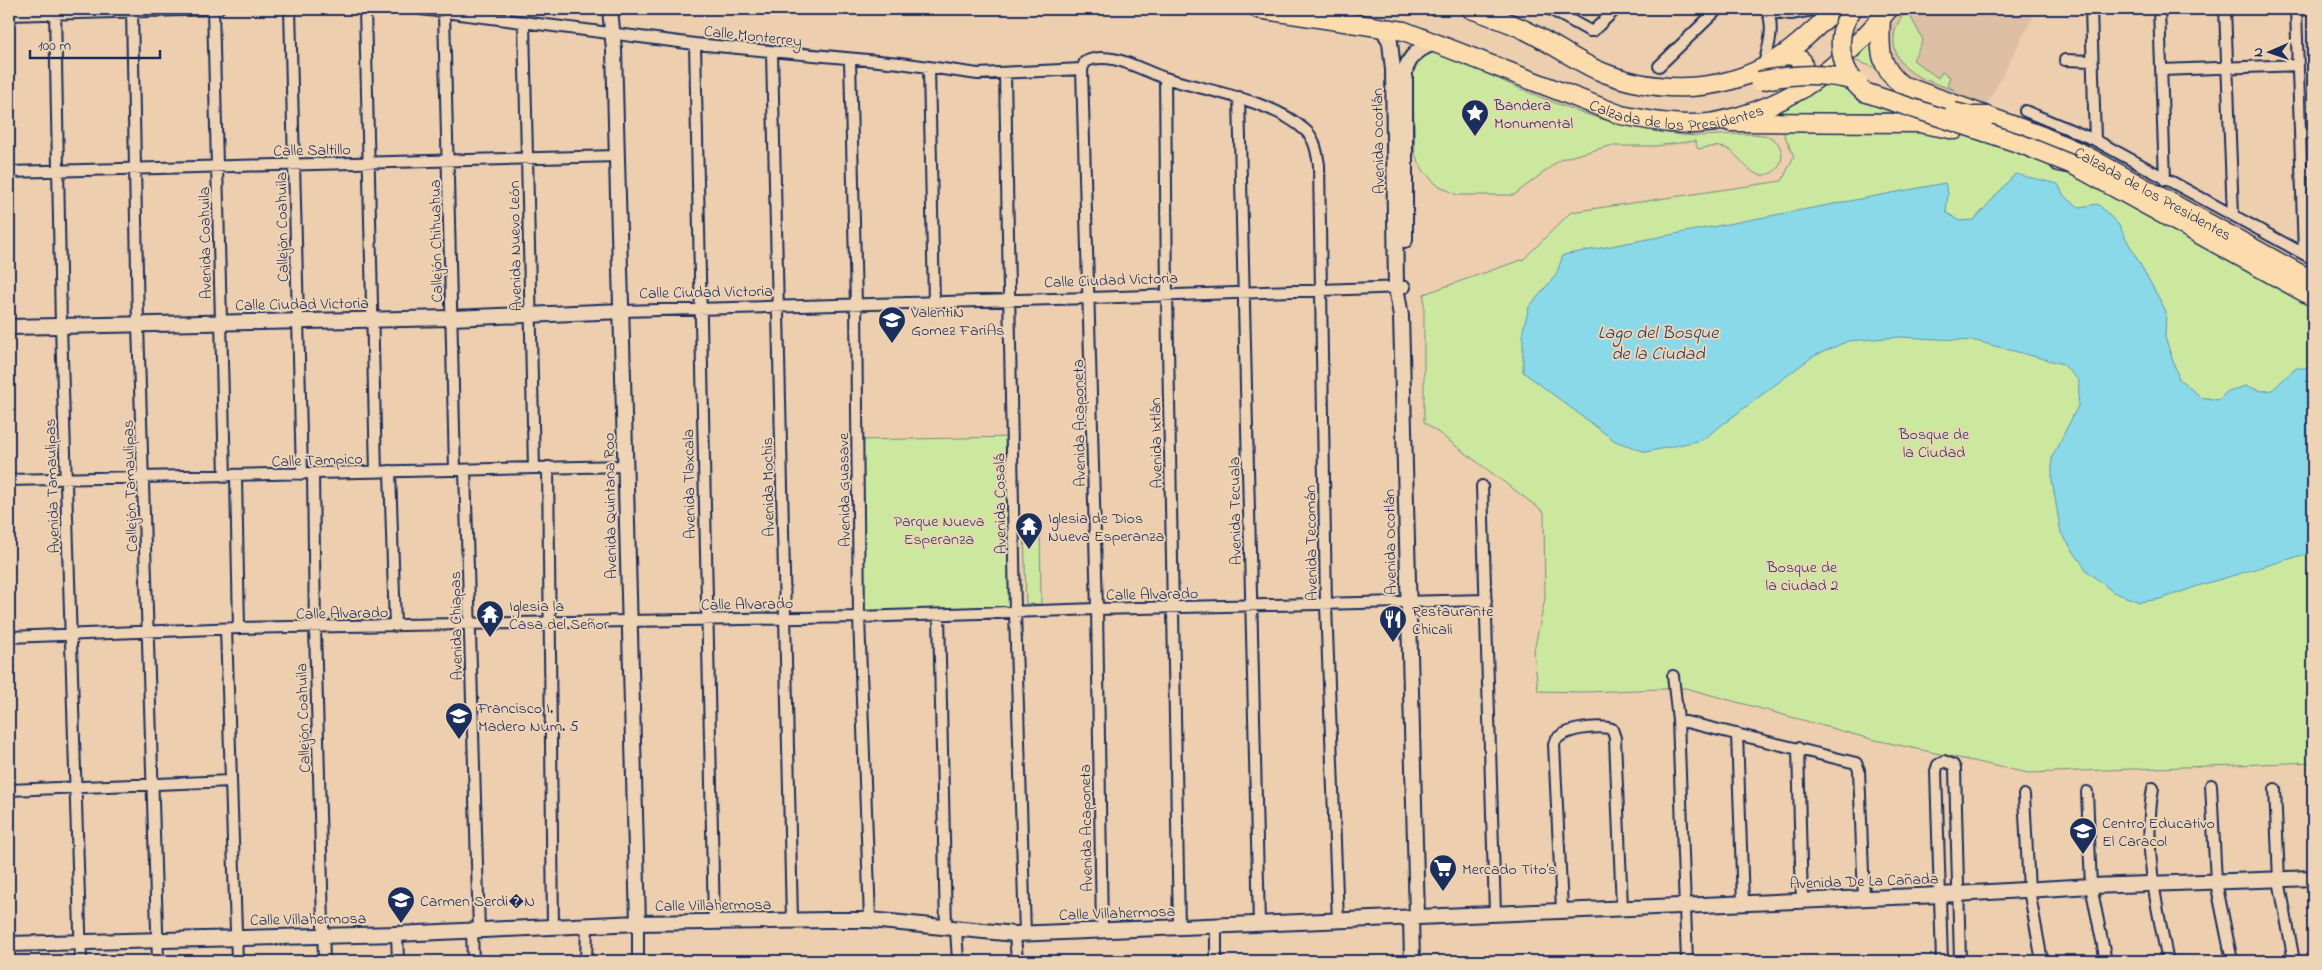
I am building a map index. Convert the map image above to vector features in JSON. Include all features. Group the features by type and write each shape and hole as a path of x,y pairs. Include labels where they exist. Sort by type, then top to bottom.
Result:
{"highway":[{"name":"Calzada de los Presidentes","path":"1263,9 1404,32 1621,115 1656,122 1719,122 1756,110 1802,90 1830,71 1885,13"},
{"name":"Calzada de los Presidentes","path":"1471,9 1527,31 1595,69 1602,78 1621,86 1655,95 1678,97 1708,94 1761,74"},
{"path":"1761,74 1836,9"},
{"path":"1853,9 1844,25 1841,53 1850,77 1864,92 2021,144 2073,165"},
{"name":"Calzada de los Presidentes","path":"1885,13 1881,54 1892,77 1902,85 2042,136 2081,153 2313,281"},
{"path":"1784,55 1794,56 1802,61 1806,78 1802,90"},
{"path":"1761,74 1820,75 1845,79 1961,114 1988,116"},
{"path":"1719,122 1763,124 1931,124 2073,165"},
{"name":"Calzada de los Presidentes","path":"2073,165 2313,297"}],"main road":[{"name":"Avenida Quintana Roo","path":"610,9 615,34"},
{"name":"Avenida Quintana Roo","path":"618,9 614,50 626,466 628,620 638,923"},
{"name":"Avenida Ocotlán","path":"1382,27 1390,42 1393,70 1401,287"},
{"name":"Avenida Ocotlán","path":"1412,961 1414,917 1401,316 1405,71 1412,56 1422,48 1434,43"},
{"name":"Calle Ciudad Victoria","path":"9,327 221,321 451,318 622,311"},
{"name":"Avenida De La Cañada","path":"1414,917 1940,895 2091,886 2313,878"},
{"name":"Calle Villahermosa","path":"9,944 397,934 638,923 792,920 870,920 1020,933 1414,917"}],"street":[{"name":"Avenida Coahuila","path":"213,9 225,477"},
{"path":"9,15 55,11 218,9"},
{"name":"Callejón Coahuila","path":"290,9 302,474"},
{"path":"365,9 376,472"},
{"name":"Calle Monterrey","path":"421,9 772,53 907,64 929,69 978,74 1005,74 1083,67 1093,58 1114,60 1142,68 1165,78 1239,97 1276,113 1306,130 1314,143 1318,165"},
{"path":"1550,9 1593,31 1616,9"},
{"path":"1659,66 1718,9"},
{"path":"1761,74 1769,45 1767,10 1791,14 1818,9"},
{"path":"2091,9 2095,140"},
{"path":"2159,9 2165,180"},
{"path":"2226,9 2232,215"},
{"path":"2309,257 2301,171 2296,9 2313,9"},
{"name":"Avenida Tamaulipas","path":"55,11 61,326 81,961"},
{"name":"Callejón Tamaulipas","path":"132,11 138,324 158,961"},
{"name":"Callejón Chihuahua","path":"444,12 451,318 460,470"},
{"name":"Avenida Nuevo León","path":"524,23 534,468"},
{"name":"Avenida Tlaxcala","path":"695,44 714,923"},
{"name":"Avenida Mochis","path":"772,53 792,920"},
{"name":"Avenida Guasave","path":"850,60 856,304 859,617 870,920"},
{"path":"2065,60 2092,61"},
{"path":"2161,70 2298,65"},
{"name":"Avenida Acaponeta","path":"1083,67 1098,608 1102,931"},
{"path":"929,69 934,302"},
{"name":"Avenida Cosalá","path":"1005,74 1011,300 1020,933 1017,961"},
{"name":"Avenida Ixtlán","path":"1165,78 1166,295 1174,607 1179,927"},
{"name":"Avenida Tecuala","path":"1239,97 1259,924"},
{"path":"2025,111 2095,140 2165,180 2309,257"},
{"name":"Calle Saltillo","path":"9,172 617,156"},
{"name":"Avenida Tecomán","path":"1318,165 1326,605 1338,920"},
{"path":"2301,171 2313,170"},
{"name":"Calle Ciudad Victoria","path":"622,311 1320,291 1401,287"},
{"name":"Calle Tampico","path":"9,480 225,477 626,466"},
{"path":"548,468 553,927"},
{"name":"Avenida Chiapas","path":"460,470 471,624 476,930 473,961"},
{"path":"390,472 395,626"},
{"name":"Callejón Coahuila","path":"313,474 324,961"},
{"path":"236,476 239,628"},
{"path":"1482,486 1495,913"},
{"name":"Calle Alvarado","path":"9,637 239,628 551,623 706,618 859,617 1098,608 1326,605 1486,600"},
{"path":"939,615 951,928 958,961"},
{"path":"226,629 236,961"},
{"path":"1673,676 1678,720 1687,961"},
{"path":"1678,720 1853,761 1858,767 1864,898"},
{"path":"1562,910 1554,744 1557,736 1565,732 1601,727 1612,729 1615,738 1622,908"},
{"path":"1736,734 1743,903"},
{"path":"1798,748 1802,900"},
{"path":"1942,961 1936,771 1938,765 1944,761 1953,766 1955,770 1960,961"},
{"path":"9,790 231,781"},
{"path":"2211,785 2216,882 2232,961"},
{"path":"2153,788 2151,818 2154,885 2168,961"},
{"path":"2275,789 2279,880 2294,961"},
{"path":"2087,792 2091,886 2106,961"},
{"path":"2024,795 2029,890 2042,961"},
{"name":"Avenida Quintana Roo","path":"638,923 638,961"},
{"path":"586,961 587,926"},
{"path":"1216,926 1216,961"},
{"path":"397,934 398,961"}],"shaded area":[{"path":"1904,9 2037,9 1987,105 1919,83 1895,63 1891,26"}],"green space":[{"path":"1907,10 1923,40 1913,60 1938,78 1942,72 1950,77 1947,85 1954,90 1918,76 1904,66 1899,58 1895,49 1894,38 1898,23"},
{"path":"1878,37 1888,72 1853,60"},
{"path":"1432,49 1540,97 1568,108 1624,125 1687,136 1764,135 1775,140 1779,145 1782,155 1781,160 1776,170 1765,175 1759,175 1749,169 1731,151 1723,147 1698,149 1695,141 1655,146 1609,146 1561,159 1514,195 1457,195 1436,184 1423,170 1415,154 1412,64 1421,52"},
{"path":"1827,83 1911,112 1771,114"},
{"name":"Bosque de la Ciudad","path":"1934,128 2024,148 2313,302 2313,762 2028,773 1871,739 1686,688 1585,692 1538,691 1534,651 1545,599 1544,512 1424,422 1424,294 1524,259 1571,212 1782,181 1794,156 1782,130"},
{"name":"Parque Nueva Esperanza","path":"1014,437 1019,611 862,616 860,440"},
{"path":"1040,521 1041,604 1026,604 1024,522"}],"water":[{"name":"Lago del Bosque de la Ciudad","path":"2015,174 2058,184 2064,196 2079,207 2098,204 2118,224 2166,311 2165,337 2179,379 2201,397 2218,400 2228,391 2246,386 2262,391 2272,390 2296,368 2313,368 2313,552 2201,585 2161,599 2139,602 2113,592 2087,571 2061,533 2052,481 2052,457 2078,406 2079,381 2063,364 1976,341 1900,337 1848,341 1812,357 1702,440 1646,452 1615,441 1523,372 1523,330 1529,307 1556,275 1563,255 1945,183 1948,193 1946,212 1959,221 1974,220"}],"place":[{"name":"Bandera Monumental","path":"1475,137"},
{"name":"ValentiN Gomez FariAs","path":"892,344"},
{"name":"Iglesia de Dios Nueva Esperanza","path":"1029,550"},
{"name":"Iglesia la Casa del Señor","path":"490,638"},
{"name":"Restaurante Chicali","path":"1393,643"},
{"name":"Francisco I. Madero Num. 5","path":"459,740"},
{"name":"Centro Educativo El Caracol","path":"2083,855"},
{"name":"Mercado Tito's","path":"1443,892"},
{"name":"Carmen Serdi�N","path":"401,924"}],"park label":[{"name":"Bosque de la ciudad 2","path":"1802,575"}]}
